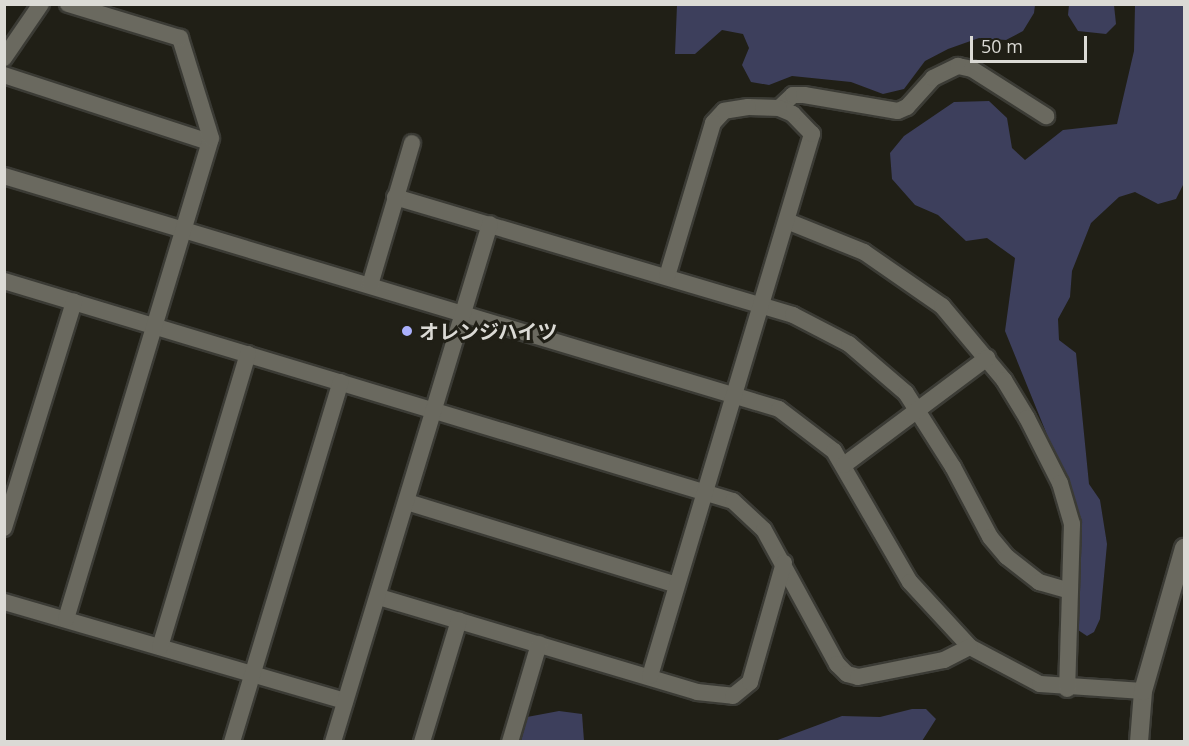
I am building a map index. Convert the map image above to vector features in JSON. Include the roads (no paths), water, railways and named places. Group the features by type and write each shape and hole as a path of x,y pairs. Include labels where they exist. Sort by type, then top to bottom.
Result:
{"street":[{"path":"4,58 41,4"},
{"path":"66,619 209,142 180,38 68,4"},
{"path":"780,108 793,95 804,95 898,111 907,107 939,74 958,66 972,69 1046,116"},
{"path":"4,75 165,124 209,142"},
{"path":"650,676 812,134 793,114 780,108 724,111 713,123 667,276"},
{"path":"369,285 412,143"},
{"path":"4,176 736,394 786,414 834,451 910,582 970,647 1013,673 1040,684 1067,688 1143,692"},
{"path":"395,197 793,315 849,344 884,372 918,411 990,537 1022,571 1039,582 1070,591"},
{"path":"787,221 864,252 942,306 987,358 1027,418 1060,483 1072,524 1067,688"},
{"path":"333,741 379,597 490,224"},
{"path":"4,281 733,501 748,512 784,563 837,664 847,674 858,677 944,660 970,647"},
{"path":"4,528 74,302"},
{"path":"160,647 248,354"},
{"path":"844,465 987,358"},
{"path":"232,741 341,382"},
{"path":"406,502 677,585"},
{"path":"1139,741 1143,692 1185,548"},
{"path":"379,597 650,676 697,692 733,696 743,692 750,682 784,563"},
{"path":"4,602 345,701"},
{"path":"422,741 459,620"},
{"path":"510,741 539,644"}],"place":[{"name":"オレンジハイツ","path":"407,331"}]}
